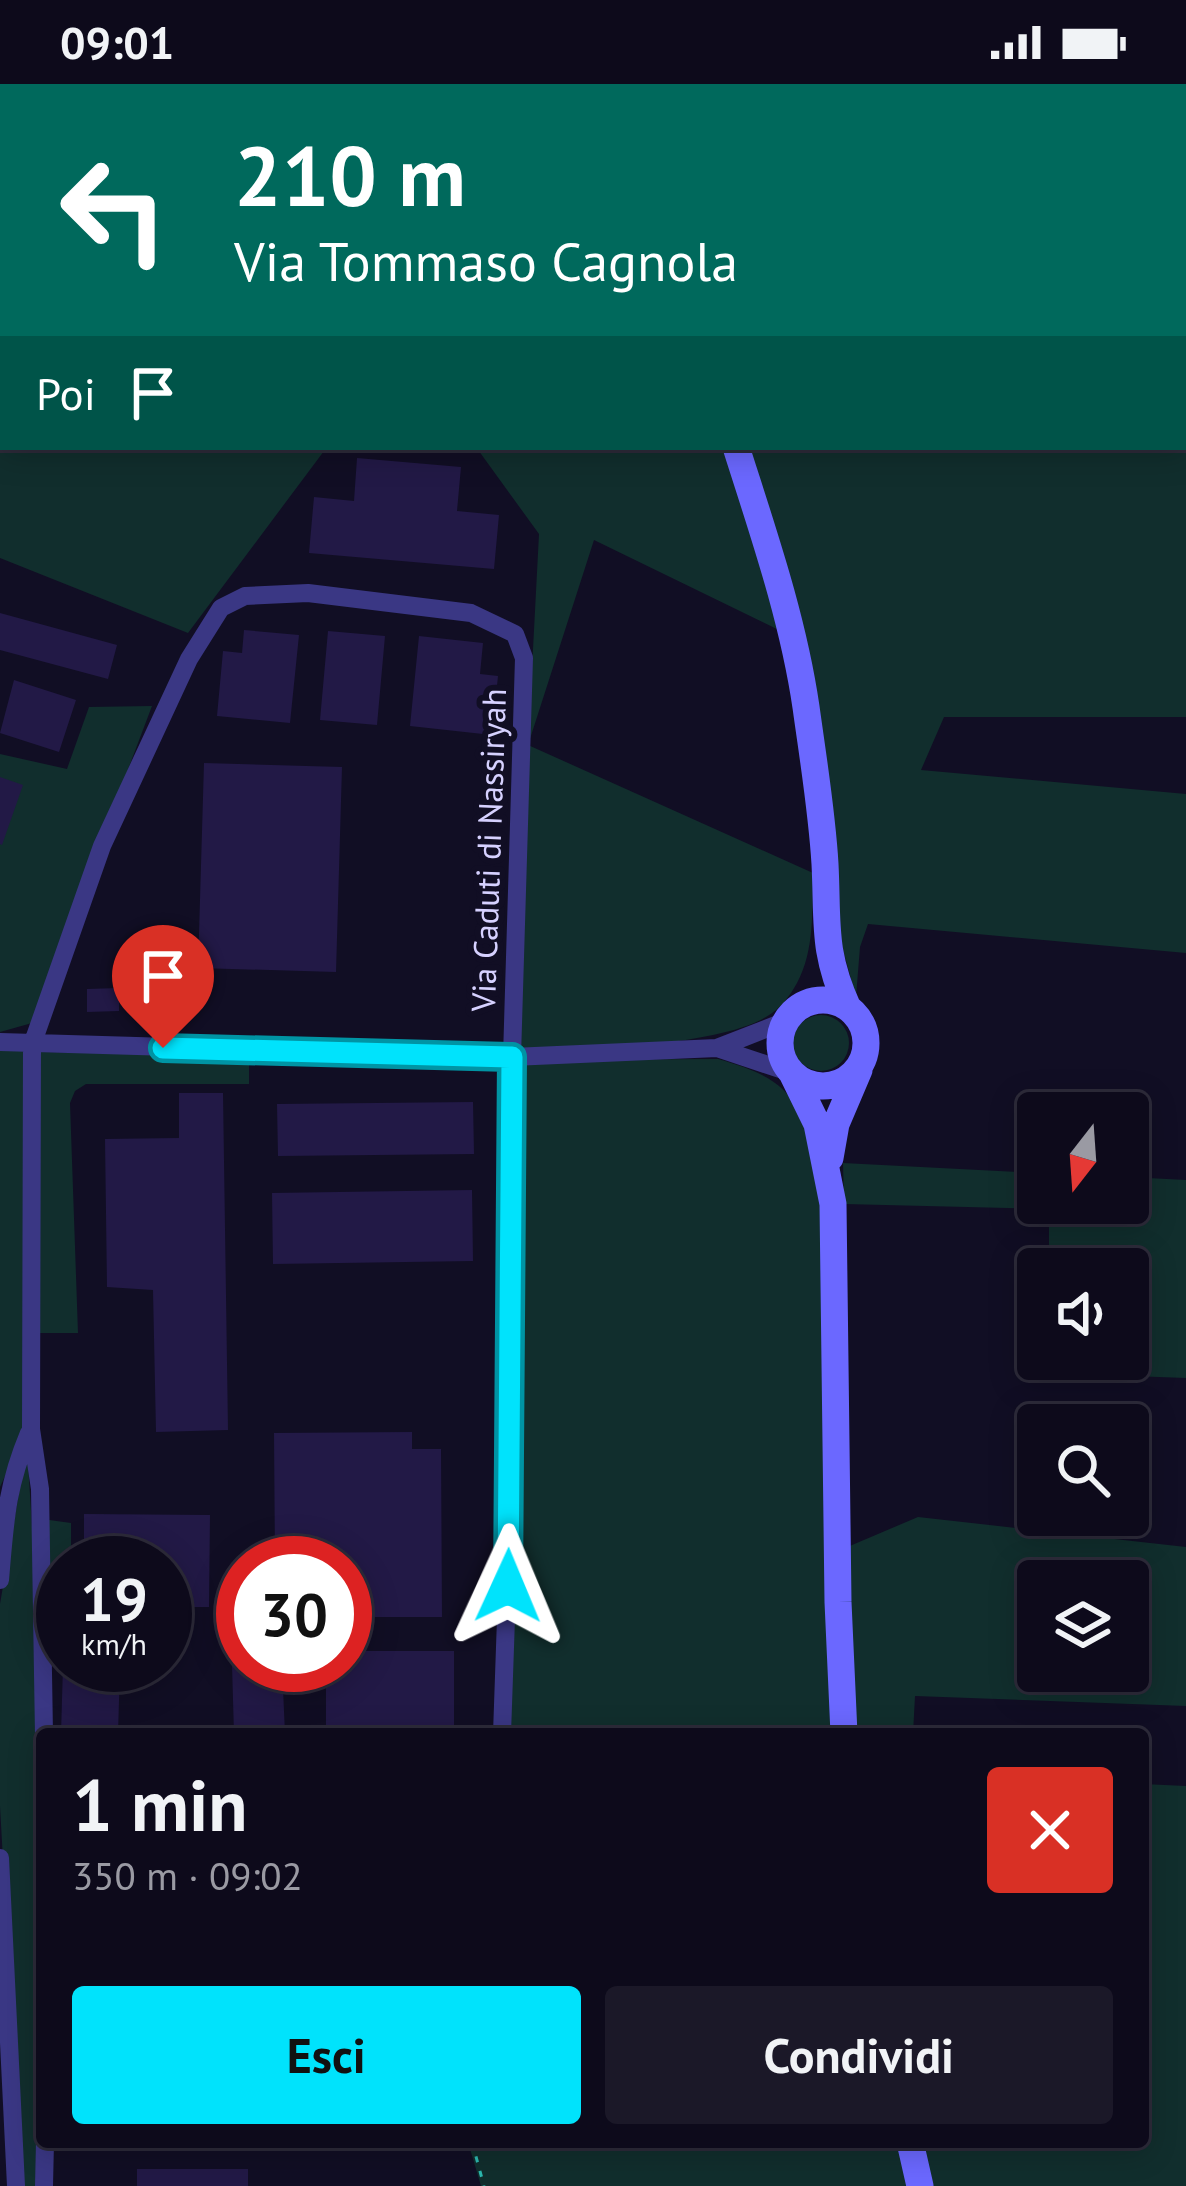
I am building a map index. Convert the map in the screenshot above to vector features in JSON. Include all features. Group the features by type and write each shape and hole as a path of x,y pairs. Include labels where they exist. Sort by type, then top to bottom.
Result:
{"main road":[{"path":"737,450 788,620 805,701 825,861 825,936 831,972 848,1008 861,1022 866,1040 862,1064 836,1124 829,1168"},
{"path":"825,936 814,974 786,1021 781,1054 818,1124 833,1204 844,1728"},
{"path":"786,1021 816,1001 848,1008"},
{"path":"792,1072 812,1085 833,1085 862,1064"},
{"path":"911,2148 920,2186"}],"street":[{"name":"Via Caduti di Nassiryah","path":"31,1429 32,1045 102,846 189,659 221,608 245,596 308,593 471,613 515,634 524,658 512,1057 511,1468 502,1728"},
{"path":"0,1042 512,1057 717,1048 786,1021"},
{"path":"717,1048 792,1072"},
{"path":"0,1580 11,1477 31,1429"},
{"path":"31,1429 40,1489 44,1728"},
{"path":"0,1858 16,2186"},
{"path":"44,2186 45,2148"}],"path":[{"path":"474,2148 484,2186"}],"green space":[{"path":"0,450 325,450 188,633 0,558"},
{"path":"478,450 726,450 785,633 594,540 528,745 539,534"},
{"path":"738,450 1186,450 1186,717 944,717 921,770 1186,794 1186,953 868,924 860,947 856,997 842,946 821,797"},
{"path":"152,706 32,1023 0,1032 0,754 67,769 89,707"},
{"path":"528,745 813,873 807,957 797,983 780,1006 744,1027 715,1034 519,1056"},
{"path":"821,1015 841,1023 849,1043 841,1063 821,1071 801,1063 793,1043 801,1023"},
{"path":"0,1049 26,1051 25,1432 0,1487"},
{"path":"40,1052 249,1055 249,1084 86,1084 75,1091 70,1103 78,1333 39,1333"},
{"path":"718,1059 776,1084 788,1094 804,1123 819,1166 836,1728 507,1728 519,1060"},
{"path":"843,1163 1017,1172 1017,1208 844,1204"},
{"path":"1149,1178 1186,1180 1186,1378 1149,1377 1149,1248 1049,1248 1049,1224 1149,1224"},
{"path":"27,1446 36,1593 36,2186 21,2186 0,1806 0,1604"},
{"path":"918,1517 1017,1528 1017,1536 1088,1536 1186,1547 1186,1706 915,1696 913,1728 844,1728 838,1551"},
{"path":"42,1519 71,1523 71,1536 43,1536"},
{"path":"1149,1784 1186,1786 1186,2186 920,2186 911,2148 1149,2148"},
{"path":"470,2148 904,2148 913,2186 481,2186"}],"building":[{"path":"357,458 461,467 457,511 499,515 494,569 309,553 314,497 354,501"},
{"path":"0,613 117,645 108,679 0,650"},
{"path":"244,630 299,635 290,723 217,716 223,651 242,653"},
{"path":"328,631 385,636 377,725 320,720"},
{"path":"419,636 483,643 480,674 498,676 492,735 410,726"},
{"path":"14,680 76,700 59,752 0,733"},
{"path":"204,763 342,767 336,972 198,968"},
{"path":"0,777 23,785 2,845 0,844"},
{"path":"119,988 119,1011 87,1012 87,989"},
{"path":"179,1093 223,1093 228,1430 156,1432 153,1290 107,1287 105,1139 179,1138"},
{"path":"473,1102 474,1154 278,1156 277,1104"},
{"path":"472,1190 473,1261 273,1264 272,1193"},
{"path":"412,1432 412,1449 441,1449 442,1617 372,1617 372,1536 275,1536 274,1433"},
{"path":"84,1514 210,1515 209,1607 192,1607 192,1536 84,1536"},
{"path":"372,1651 454,1651 454,1728 326,1728 326,1692 372,1692"},
{"path":"62,1692 119,1692 118,1728 61,1728"},
{"path":"233,1692 283,1692 285,1728 234,1728"},
{"path":"137,2169 248,2169 248,2186 137,2186"}],"route":[{"path":"163,1048 512,1057 508,1586"}]}
